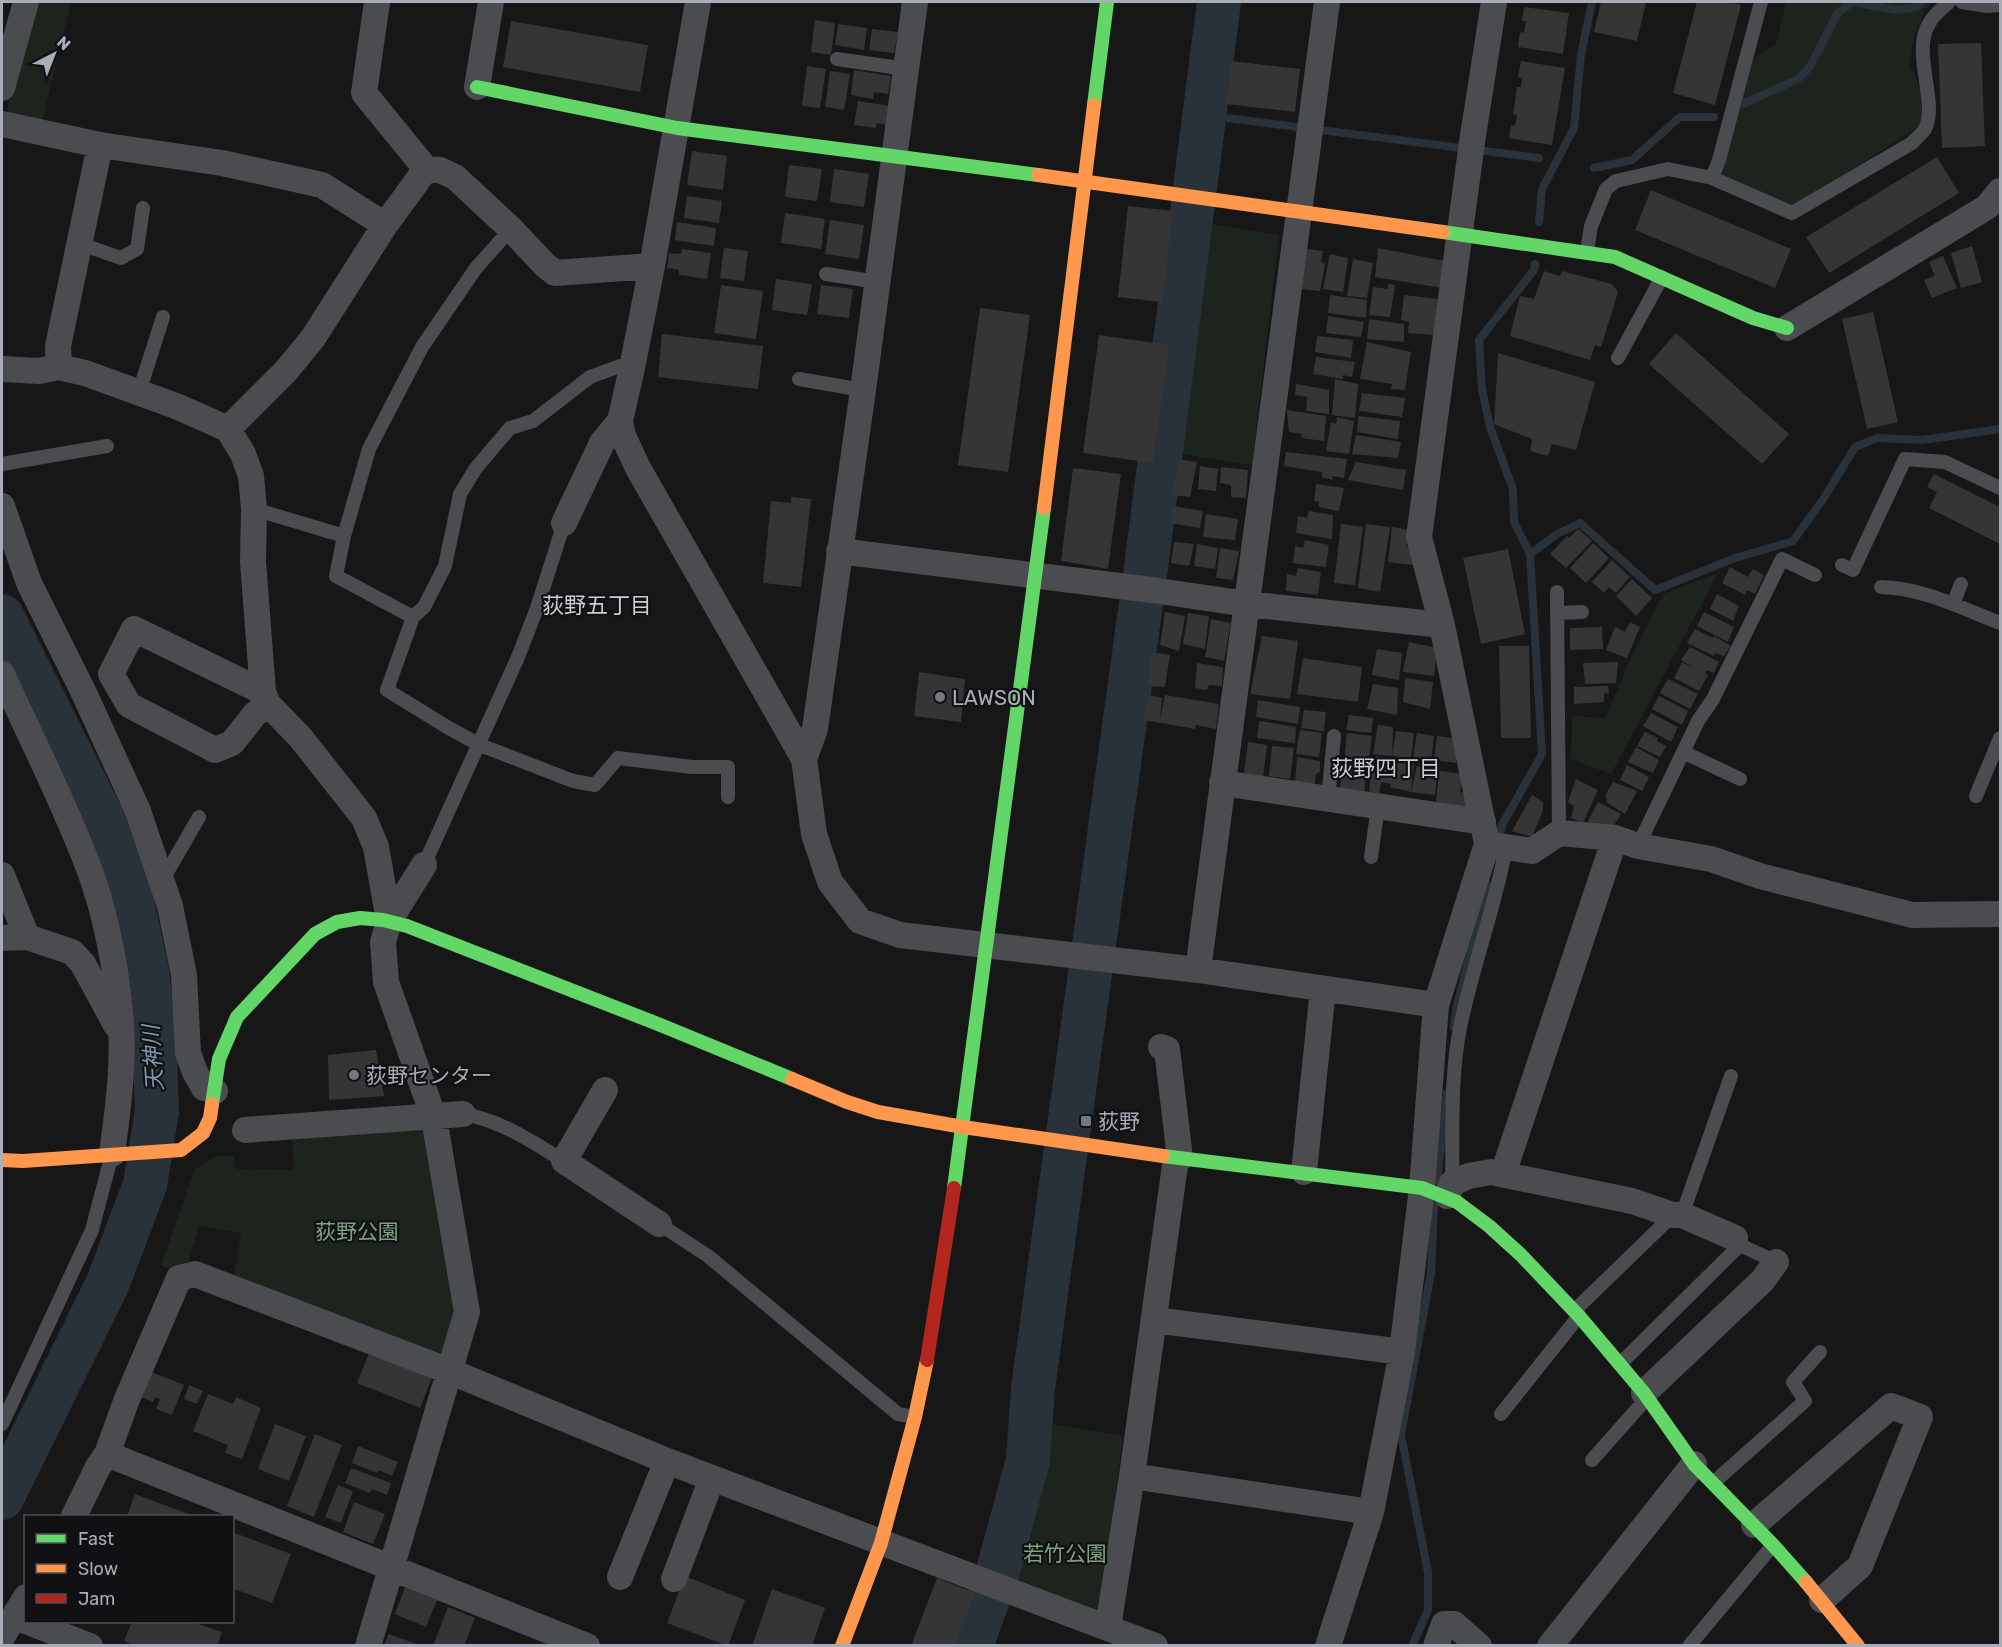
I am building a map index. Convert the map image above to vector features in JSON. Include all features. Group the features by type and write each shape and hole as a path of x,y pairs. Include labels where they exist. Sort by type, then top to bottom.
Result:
{"street":[{"path":"2,88 26,2"},
{"path":"377,2 364,93 426,169 440,170 455,177 511,229 544,265 555,273 652,266"},
{"path":"491,2 477,87 677,128 1084,181 1615,256 1753,318 1786,328 1987,207 2001,191"},
{"path":"698,2 652,266 620,421 623,436 638,468 804,759 814,834 830,882 860,921 900,935 1198,970 1437,1005"},
{"path":"804,759 815,729 915,2"},
{"path":"842,1646 881,1543 926,1367 963,1127 985,944 1036,575 1107,2"},
{"path":"1198,970 1327,2"},
{"path":"1328,1646 1371,1512 1402,1352 1422,1188 1437,1005 1492,837 1419,537 1471,148 1494,2"},
{"path":"2,124 99,145 191,157 288,176 322,185 385,225"},
{"path":"59,367 58,346 99,145"},
{"path":"228,429 286,371 313,339 385,225 426,169"},
{"path":"2,369 39,371 59,367 85,373 210,419 228,429 243,454 251,476 254,509 253,562 266,698 232,743 215,750 129,705 111,674 134,629 266,698 307,745 364,818 376,847 389,921"},
{"path":"564,523 602,443 620,421"},
{"path":"2,506 29,583 83,691 138,811 170,906 184,975 188,1053 204,1088 215,1091"},
{"path":"839,551 1142,588 1247,604 1442,625"},
{"path":"2,674 61,800 89,868 112,951 121,1015 121,1082 112,1155"},
{"path":"1222,783 1378,806 1532,850 1559,833 1626,842 1711,859 1760,876 1912,915 2001,914"},
{"path":"1503,1174 1626,842"},
{"path":"368,1646 467,1312 434,1118 386,982 383,942 389,921 424,865"},
{"path":"2,875 27,937"},
{"path":"2,1160 23,1161 181,1150 203,1133 210,1118 219,1059 237,1017 327,924 364,917 407,926 658,1024 847,1102 878,1112 963,1127 1178,1158 1449,1190 1521,1255 1577,1314 1645,1396 1694,1464 1822,1599 1858,1646"},
{"path":"2,938 27,937 72,952 83,964 121,1033"},
{"path":"1304,1172 1323,989"},
{"path":"1108,1626 1178,1158 1168,1048"},
{"path":"605,1090 564,1161 659,1224"},
{"path":"245,1130 434,1118 463,1114"},
{"path":"1449,1190 1469,1176 1491,1172 1503,1174 1632,1201 1678,1215 1737,1242"},
{"path":"1645,1396 1763,1280 1776,1262"},
{"path":"74,1515 98,1467 107,1455 127,1399 179,1278 195,1274 449,1371 668,1461 881,1543 1108,1626 1155,1646"},
{"path":"1154,1320 1402,1352"},
{"path":"1754,1526 1891,1406 1920,1417 1860,1566 1822,1599"},
{"path":"107,1455 587,1646"},
{"path":"620,1577 668,1461"},
{"path":"1550,1646 1694,1464"},
{"path":"1132,1476 1371,1512"},
{"path":"674,1579 712,1478"},
{"path":"30,1623 90,1646"},
{"path":"1436,1646 1444,1624 1454,1624 1479,1646"}],"lane":[{"path":"1712,178 1719,160 1761,2"},
{"path":"1587,251 1591,226 1605,189 1616,181 1668,169 1712,178 1791,213 1912,143 1925,128 1929,112 1923,51 1926,30 1930,21 1950,2"},
{"path":"1962,2 1987,6 2001,4"},
{"path":"837,59 906,69"},
{"path":"78,243 121,258 137,249 143,208"},
{"path":"413,617 336,576 344,537 369,449 422,347 476,268 511,229"},
{"path":"826,274 878,282"},
{"path":"1618,358 1662,277"},
{"path":"139,392 163,317"},
{"path":"632,368 620,366 590,377 533,421 510,428 476,468 460,494 445,566 424,607 413,617 387,690 447,728 480,744 573,781 595,785 618,758 692,767 729,767 728,797"},
{"path":"799,379 863,390"},
{"path":"2,464 107,446"},
{"path":"1842,565 1853,570 1905,459 1945,462 2001,488"},
{"path":"254,509 344,537"},
{"path":"424,865 523,644 564,523"},
{"path":"1626,842 1683,752 1698,721 1713,699 1782,559 1815,575"},
{"path":"1953,604 1961,584"},
{"path":"1881,587 1898,587 1924,593 2001,623"},
{"path":"1557,592 1559,833"},
{"path":"1558,613 1582,612"},
{"path":"1328,799 1334,736"},
{"path":"1976,796 2001,738"},
{"path":"1683,752 1740,779"},
{"path":"1371,857 1378,806"},
{"path":"162,881 199,817"},
{"path":"1449,1190 1454,1077 1460,1029 1500,883 1492,837"},
{"path":"1501,1414 1577,1314 1678,1215 1716,1134 1731,1076"},
{"path":"463,1114 501,1124 564,1161"},
{"path":"2,1424 92,1230 112,1155"},
{"path":"659,1224 708,1256 898,1414 915,1417"},
{"path":"1620,1364 1737,1242 1776,1262"},
{"path":"1713,1483 1805,1401 1793,1382 1820,1352"},
{"path":"1592,1460 1645,1396"},
{"path":"1689,1646 1773,1545"}],"green space":[{"path":"40,2 71,2 41,126 15,120 7,109"},
{"path":"1786,2 1933,2 1925,9 1915,34 1909,65 1930,107 1927,121 1783,214 1719,186 1752,59 1776,44"},
{"path":"1210,224 1279,235 1252,465 1179,454"},
{"path":"1718,573 1611,774 1571,759 1572,716 1605,718 1663,594"},
{"name":"荻野公園","path":"417,1124 425,1130 460,1310 446,1350 437,1357 234,1277 241,1233 199,1226 189,1261 171,1270 161,1265 195,1169 218,1156 234,1156 236,1169 293,1170 292,1131"},
{"name":"若竹公園","path":"1048,1424 1123,1435 1101,1608 1092,1611 1014,1582"}],"building":[{"path":"1601,2 1646,2 1637,41 1594,32"},
{"path":"1697,2 1729,2 1741,5 1715,105 1673,93"},
{"path":"1524,7 1569,13 1563,54 1518,47 1520,32 1524,33 1526,21 1522,21"},
{"path":"815,20 835,23 831,55 811,52"},
{"path":"511,21 648,45 640,92 503,67"},
{"path":"838,24 867,28 864,50 835,45"},
{"path":"872,29 898,32 894,53 869,50"},
{"path":"1981,43 1985,146 1942,148 1938,44"},
{"path":"1231,61 1300,69 1295,112 1226,104"},
{"path":"1521,61 1565,68 1552,145 1509,138 1511,125 1515,126 1517,115 1513,114 1517,87 1521,87 1522,78 1518,77"},
{"path":"807,66 826,69 820,108 802,106"},
{"path":"854,70 891,76 888,94 874,92 873,99 851,95"},
{"path":"830,71 850,74 844,110 825,107"},
{"path":"858,101 890,106 887,125 876,123 876,128 854,125"},
{"path":"692,151 727,156 723,190 687,185"},
{"path":"1937,157 1959,193 1829,273 1806,237"},
{"path":"789,165 822,169 817,201 785,197"},
{"path":"834,169 869,174 864,207 830,202"},
{"path":"1651,190 1791,249 1775,288 1635,230"},
{"path":"687,196 722,201 719,223 684,218"},
{"path":"1128,206 1173,211 1162,302 1118,297"},
{"path":"785,213 825,219 821,249 781,243"},
{"path":"830,220 864,225 859,259 825,254"},
{"path":"677,222 716,228 714,246 675,240"},
{"path":"1972,246 1982,282 1961,288 1951,253"},
{"path":"724,248 748,251 744,281 720,278"},
{"path":"1378,248 1445,261 1443,288 1375,277"},
{"path":"682,249 711,253 707,279 679,275 679,270 667,268 669,253 681,254"},
{"path":"1306,249 1323,251 1321,262 1325,264 1320,291 1301,289"},
{"path":"1330,254 1348,258 1343,292 1323,289"},
{"path":"1943,256 1957,288 1932,298 1924,280 1935,276 1929,262"},
{"path":"1353,259 1373,263 1367,298 1347,296"},
{"path":"1544,271 1560,276 1562,271 1612,284 1618,292 1601,347 1595,345 1590,360 1510,336 1520,296 1534,299"},
{"path":"776,279 812,284 807,315 772,310"},
{"path":"1388,284 1395,285 1390,317 1369,315 1373,287 1388,289"},
{"path":"721,285 763,291 756,339 714,333"},
{"path":"821,285 853,289 849,318 817,314"},
{"path":"1330,295 1367,300 1366,318 1328,313"},
{"path":"1404,295 1438,299 1434,335 1408,333 1409,322 1401,320"},
{"path":"980,308 1030,315 1008,472 958,465"},
{"path":"1873,312 1898,422 1867,429 1842,319"},
{"path":"1328,316 1364,322 1361,337 1326,333"},
{"path":"1369,319 1404,324 1404,342 1367,339"},
{"path":"1676,333 1789,434 1762,464 1649,364"},
{"path":"662,334 763,346 758,389 658,377"},
{"path":"1099,335 1169,345 1153,463 1083,453"},
{"path":"1317,336 1353,340 1351,358 1315,352"},
{"path":"1367,342 1411,352 1405,390 1391,389 1392,384 1360,379"},
{"path":"1498,353 1595,382 1576,450 1552,444 1548,456 1530,451 1532,439 1494,424"},
{"path":"1316,357 1355,362 1352,377 1343,375 1343,379 1313,374"},
{"path":"1335,379 1358,384 1355,418 1332,415"},
{"path":"1296,384 1329,390 1329,414 1306,411 1307,397 1295,395"},
{"path":"1362,393 1405,398 1402,417 1359,411"},
{"path":"1287,410 1326,416 1324,441 1301,438 1302,434 1289,432"},
{"path":"1358,416 1400,421 1398,439 1357,432"},
{"path":"1337,417 1354,421 1349,454 1326,451 1331,422 1336,424"},
{"path":"1356,435 1401,442 1398,458 1352,454"},
{"path":"1286,452 1347,459 1344,478 1332,476 1333,480 1322,477 1322,472 1284,466"},
{"path":"1179,459 1197,462 1190,497 1172,495"},
{"path":"1356,462 1406,470 1403,490 1348,480"},
{"path":"1200,466 1218,469 1216,491 1198,489"},
{"path":"1221,467 1248,470 1246,498 1231,497 1231,485 1220,483"},
{"path":"1073,468 1121,474 1108,569 1061,561"},
{"path":"1934,474 2000,507 2000,544 1929,508 1937,492 1927,487"},
{"path":"1316,484 1344,488 1339,511 1319,507 1319,502 1314,501"},
{"path":"791,497 811,499 801,587 763,583 771,501 791,503"},
{"path":"1173,506 1203,511 1200,528 1170,523"},
{"path":"1309,511 1333,515 1332,539 1296,533 1298,516 1307,518"},
{"path":"1206,514 1238,519 1235,540 1203,537"},
{"path":"1341,524 1363,527 1355,585 1334,583"},
{"path":"1366,524 1390,527 1380,592 1358,588"},
{"path":"1392,527 1409,530 1407,547 1414,549 1413,565 1388,562"},
{"path":"1578,529 1592,541 1566,568 1550,554 1567,536 1569,538"},
{"path":"1305,540 1329,545 1326,567 1293,563 1295,546 1303,548"},
{"path":"1174,542 1194,544 1189,566 1171,563"},
{"path":"1593,543 1609,558 1586,583 1570,568"},
{"path":"1197,544 1218,548 1215,569 1194,566"},
{"path":"1220,548 1239,551 1233,580 1216,578"},
{"path":"1508,549 1525,634 1481,644 1463,558"},
{"path":"1612,560 1630,577 1616,593 1609,587 1604,593 1592,582"},
{"path":"1730,567 1748,577 1753,569 1764,575 1755,594 1747,590 1745,595 1722,583"},
{"path":"1298,568 1321,572 1318,595 1286,591 1287,574 1296,576"},
{"path":"1632,579 1652,598 1636,616 1616,596"},
{"path":"1717,594 1739,606 1733,621 1710,609"},
{"path":"1165,612 1185,616 1179,651 1160,645"},
{"path":"1704,612 1734,627 1728,642 1697,626"},
{"path":"1188,613 1209,616 1205,649 1183,644"},
{"path":"1211,619 1231,623 1224,661 1205,657"},
{"path":"1630,622 1640,627 1627,658 1606,650 1615,627 1625,632"},
{"path":"1602,627 1603,649 1570,650 1570,628"},
{"path":"1695,629 1731,646 1724,656 1715,653 1714,656 1687,643"},
{"path":"1262,636 1298,641 1290,699 1250,694"},
{"path":"1409,642 1437,648 1434,676 1403,672"},
{"path":"1499,646 1529,646 1531,738 1501,738"},
{"path":"1690,647 1719,662 1714,673 1707,670 1705,673 1708,675 1699,691 1674,678 1682,662 1697,670 1681,660"},
{"path":"1377,649 1402,653 1399,680 1372,675"},
{"path":"1151,652 1170,655 1165,687 1148,686"},
{"path":"1303,658 1362,667 1358,702 1297,694"},
{"path":"1618,662 1616,683 1585,684 1583,663"},
{"path":"1197,663 1223,667 1222,686 1209,685 1207,690 1195,688"},
{"name":"LAWSON","path":"919,672 965,679 961,722 914,716"},
{"path":"1405,678 1433,682 1430,709 1403,702"},
{"path":"1668,679 1698,694 1690,709 1660,693"},
{"path":"1373,684 1398,688 1397,715 1367,709"},
{"path":"1608,686 1609,693 1604,694 1604,702 1574,704 1574,687"},
{"path":"1148,695 1162,698 1160,720 1165,695 1219,704 1216,729 1196,725 1195,729 1143,720"},
{"path":"1659,696 1688,711 1682,725 1652,709"},
{"path":"1258,700 1300,707 1298,724 1256,717"},
{"path":"1304,710 1326,712 1324,731 1301,728"},
{"path":"1651,713 1678,727 1671,742 1643,726"},
{"path":"1349,715 1373,718 1371,733 1346,730"},
{"path":"1259,721 1296,727 1295,743 1257,738"},
{"path":"1378,725 1393,727 1392,756 1373,754"},
{"path":"1300,730 1322,733 1319,757 1296,754"},
{"path":"1396,731 1414,733 1411,758 1392,756"},
{"path":"1645,732 1658,738 1657,741 1666,746 1660,757 1637,746"},
{"path":"1347,733 1372,736 1367,774 1343,772"},
{"path":"1417,733 1434,736 1431,761 1413,757"},
{"path":"1437,736 1458,739 1456,763 1434,760"},
{"path":"1248,742 1267,745 1263,778 1244,773"},
{"path":"1272,746 1294,748 1290,779 1269,776"},
{"path":"1636,747 1659,760 1653,773 1628,762"},
{"path":"1376,756 1414,762 1411,792 1390,787 1391,784 1381,782 1379,794 1369,791 1372,764 1375,763"},
{"path":"1297,757 1320,761 1320,772 1316,774 1314,787 1295,785"},
{"path":"1627,765 1649,777 1642,791 1620,780"},
{"path":"1417,766 1438,770 1435,795 1411,792"},
{"path":"1439,771 1463,774 1460,792 1468,794 1466,810 1436,804"},
{"path":"1342,774 1366,776 1364,795 1339,790"},
{"path":"1576,779 1598,790 1583,823 1571,818 1574,806 1568,802"},
{"path":"1613,782 1637,791 1625,814 1606,802 1605,796"},
{"path":"1532,795 1543,802 1543,811 1532,837 1512,831"},
{"path":"1598,802 1621,814 1611,830 1585,827"},
{"name":"荻野センター","path":"376,1050 384,1096 329,1100 328,1055"},
{"path":"369,1353 432,1377 420,1408 357,1383"},
{"path":"149,1371 184,1385 172,1415 156,1409 160,1399 155,1397 153,1402 139,1396"},
{"path":"189,1385 203,1391 197,1404 184,1399"},
{"path":"208,1394 233,1404 236,1397 261,1408 242,1459 225,1453 228,1445 193,1431"},
{"path":"275,1424 306,1436 289,1481 258,1469"},
{"path":"315,1434 342,1445 314,1517 287,1506"},
{"path":"358,1446 398,1462 392,1476 352,1463"},
{"path":"351,1468 391,1483 387,1495 372,1489 370,1493 345,1483"},
{"path":"338,1485 353,1491 341,1523 325,1517"},
{"path":"135,1494 191,1515 127,1515"},
{"path":"354,1502 385,1514 373,1544 343,1532"},
{"path":"234,1533 291,1554 272,1603 234,1589"},
{"path":"685,1576 745,1600 728,1646 667,1623"},
{"path":"937,1578 975,1593 954,1646 911,1646"},
{"path":"405,1587 437,1600 426,1627 395,1614"},
{"path":"772,1589 825,1608 812,1646 752,1646"},
{"path":"448,1607 475,1618 464,1646 433,1646"},
{"path":"132,1623 196,1623 222,1632 217,1646 136,1646 124,1641"},
{"path":"389,1634 419,1645 419,1646 384,1646"}],"waterway":[{"path":"971,1646 998,1571 1028,1460 1033,1388 1146,567 1219,2"},
{"path":"1539,222 1542,189 1574,128 1581,55 1592,2"},
{"path":"1745,103 1798,79 1810,67 1837,14 1852,2"},
{"path":"1853,2 1897,10 1917,7 1921,2"},
{"path":"1203,115 1539,158"},
{"path":"1594,168 1632,160 1680,117 1714,117"},
{"path":"1530,554 1514,522 1513,489 1490,427 1482,389 1479,340 1534,270 1535,264"},
{"path":"1498,841 1502,825 1542,754 1530,554 1557,534 1580,523 1655,590 1735,558 1793,541 1824,498 1855,447 1877,438 1922,440 2000,429"},
{"name":"天神川","path":"2,616 112,837 132,902 147,971 154,1032 157,1111 145,1185 107,1285 2,1498"},
{"path":"1454,1027 1487,884"},
{"path":"1437,1181 1447,1093"},
{"path":"1412,1646 1428,1610 1428,1572 1401,1435 1431,1273 1434,1205"}],"traffic: fast":[{"path":"1094,105 1107,2"},
{"path":"477,87 677,128 1038,175"},
{"path":"1443,232 1615,257 1753,318 1787,328"},
{"path":"954,1188 1044,508"},
{"path":"212,1104 219,1059 237,1017 315,934 337,922 360,918 383,920 407,926 792,1079"},
{"path":"1163,1156 1422,1188 1457,1202 1489,1226 1521,1255 1579,1316 1644,1393 1694,1464 1806,1582"}],"traffic: slow":[{"path":"1044,508 1094,105"},
{"path":"1038,175 1443,232"},
{"path":"792,1079 878,1112 963,1127 1163,1156"},
{"path":"2,1160 23,1161 181,1150 203,1133 210,1118 212,1104"},
{"path":"842,1646 881,1543 915,1417 927,1360"},
{"path":"1806,1582 1858,1646"}],"traffic: jam":[{"path":"927,1360 954,1188"}],"place":[{"name":"LAWSON","path":"940,697"},
{"name":"荻野センター","path":"354,1075"},
{"name":"荻野","path":"1086,1121"}],"district":[{"name":"荻野五丁目","path":"597,605"},
{"name":"荻野四丁目","path":"1386,768"}]}
